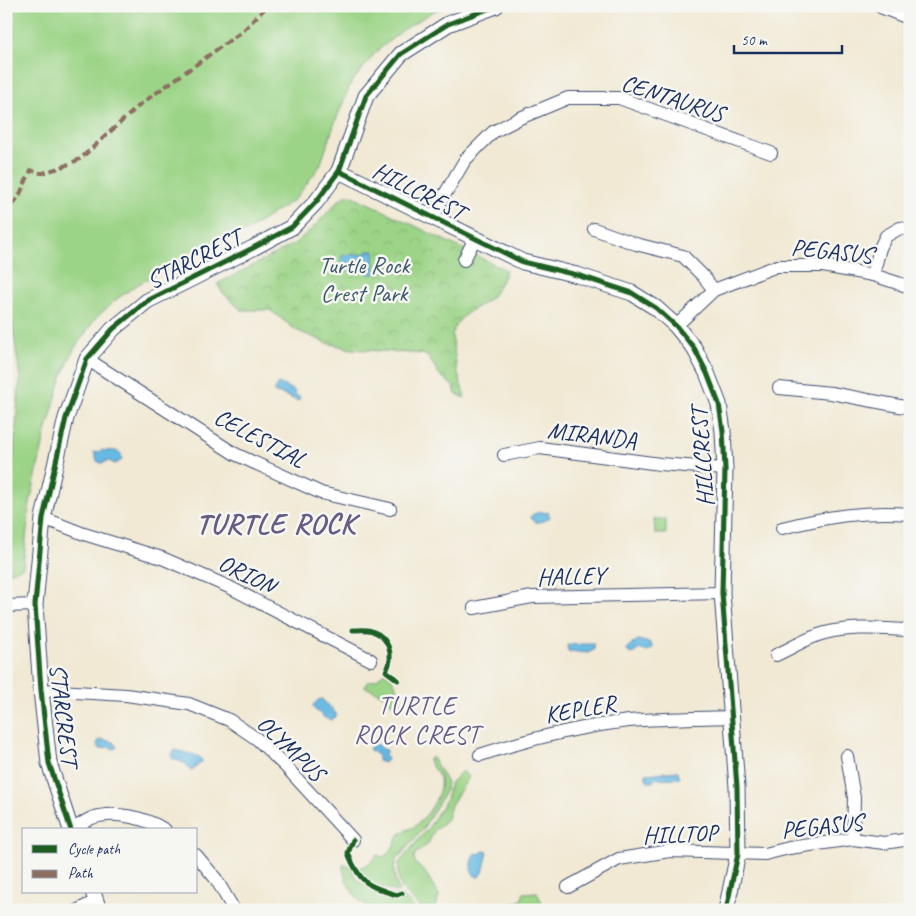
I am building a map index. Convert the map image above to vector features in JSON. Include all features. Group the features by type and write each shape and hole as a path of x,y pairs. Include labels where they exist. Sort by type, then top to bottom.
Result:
{"street":[{"name":"STARCREST","path":"70,828 49,763 41,690 35,605 43,518 66,418 87,359 113,329 147,301 253,248 292,226 316,202 339,171 366,96 401,54 448,24 496,6"},
{"path":"882,6 910,17"},
{"name":"CENTAURUS","path":"433,218 465,160 493,132 520,118 568,98 619,98 771,153"},
{"name":"HILLCREST","path":"339,171 523,262 576,275 632,294 656,308 676,326 694,348 707,373 719,404 726,468 722,593 737,787 738,854 726,910"},
{"path":"873,275 880,248 886,236 900,228 910,230"},
{"path":"594,229 636,244 683,256 704,276 714,290"},
{"path":"464,260 475,238"},
{"name":"PEGASUS","path":"676,326 714,290 776,266 823,266 873,275 910,286"},
{"name":"CELESTIAL","path":"87,359 235,454 321,493 390,510"},
{"path":"778,388 831,393 910,408"},
{"name":"MIRANDA","path":"504,455 540,448 660,464 726,468"},
{"path":"782,528 820,518 845,514 892,512 910,514"},
{"name":"ORION","path":"43,518 84,534 162,558 229,587 371,660"},
{"name":"HALLEY","path":"474,608 532,597 722,593"},
{"path":"6,606 35,605"},
{"path":"776,655 825,633 866,628 910,630"},
{"name":"OLYMPUS","path":"41,690 126,695 189,704 229,720 257,738 353,840"},
{"name":"KEPLER","path":"480,755 524,740 578,728 630,721 732,717"},
{"path":"847,756 854,798 853,839"},
{"path":"75,828 93,818 108,815 134,817 160,828"},
{"name":"PEGASUS","path":"738,854 765,854 789,848 853,839 884,842 910,839"},
{"name":"HILLTOP","path":"568,888 619,859 670,850 738,854"},
{"path":"198,858 216,880 234,910"},
{"path":"78,910 96,901"}],"green space":[{"path":"6,6 446,6 403,30 377,51 351,83 320,166 295,199 245,232 199,250 135,286 113,302 96,318 74,349 61,379 45,436 30,502 23,567 9,573 9,511 20,378 9,299 6,299"},
{"name":"Turtle Rock Crest Park","path":"351,195 506,270 500,285 493,295 462,318 454,329 452,336 457,370 465,398 456,394 454,387 440,375 428,357 423,354 352,349 327,343 296,330 270,310 241,310 222,292 217,284 294,244 312,229 340,199"},
{"path":"654,519 666,519 666,534 655,534"},
{"path":"384,672 392,678 402,704 392,704 380,694 365,687 367,682 377,679"},
{"path":"432,757 447,783 446,790 423,829 396,860 394,868 395,879 399,891 374,885 360,874 357,869 369,864 377,855 383,857 387,855 401,833 415,826 429,811 437,798 440,785 439,776 429,759"},
{"path":"462,771 469,777 451,805 447,819 434,831 428,844 416,853 414,857 415,863 425,872 439,895 437,910 422,910 401,887 398,876 399,863 429,827 446,799 451,782"},
{"path":"343,865 352,866 356,878 367,886 393,896 403,897 416,910 370,910 360,901 348,884"},
{"path":"537,892 548,910 503,909 522,899 523,893"}],"water":[{"path":"367,251 374,251 375,274 368,274 367,270 342,270 342,255 367,254"},
{"path":"278,383 295,391 294,394 300,397 298,401 274,392"},
{"path":"101,450 118,451 122,459 115,464 109,461 101,463 97,461 94,452 96,453"},
{"path":"540,511 548,512 550,517 543,521 535,522 530,517"},
{"path":"638,640 650,643 652,649 647,652 640,649 632,654 629,653 628,647"},
{"path":"594,644 594,650 588,653 568,651 567,645"},
{"path":"322,699 336,713 332,720 325,718 313,708 313,705 318,700"},
{"path":"100,739 113,742 117,747 115,749 108,747 100,749 97,744"},
{"path":"374,742 382,749 387,750 385,754 387,760 384,763 378,761 378,756 369,749"},
{"path":"175,750 198,756 202,762 190,770 186,764 172,758"},
{"path":"678,771 680,778 653,779 653,782 648,782 648,779 646,779 646,774"},
{"path":"484,851 488,852 483,873 479,877 475,876 471,870 473,859 476,853 479,854"}],"marked path":[{"path":"6,215 20,194 31,170 43,173 80,159 142,103 243,31 267,6"}],"cycle path":[{"path":"70,828 49,763 41,690 35,605 43,518 66,418 87,359 113,329 147,301 292,227 316,202 339,171 366,96 401,54 448,24 496,6"},
{"path":"339,171 523,262 577,275 632,293 656,308 676,326 694,348 707,373 719,404 723,431 725,469 722,593 737,787 738,854 726,910"},
{"path":"353,630 370,630 383,638 390,653 389,665 386,671 398,680"},
{"path":"353,840 348,853 356,871 361,877 371,886 378,889 397,895 402,893"}],"district":[{"name":"TURTLE ROCK","path":"276,523"},
{"name":"TURTLE ROCK CREST","path":"417,720"}]}
